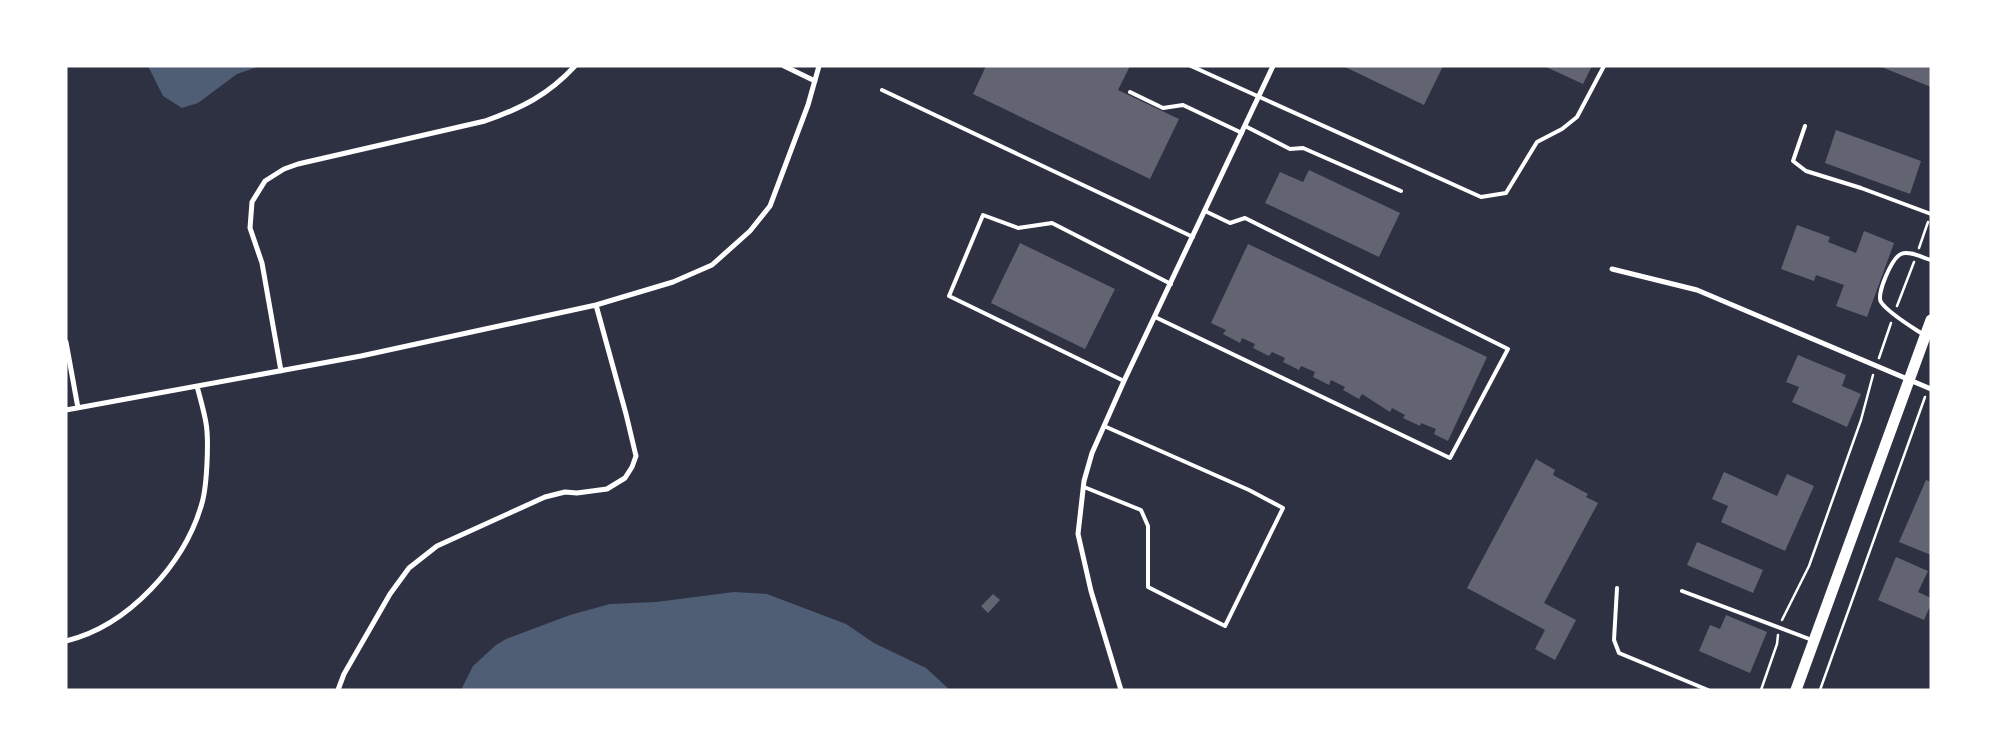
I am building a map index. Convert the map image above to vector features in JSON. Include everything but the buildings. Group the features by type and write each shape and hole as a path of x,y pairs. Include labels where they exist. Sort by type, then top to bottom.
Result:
{"main road":[{"path":"1796,690 1931,320"}],"street":[{"path":"281,370 262,262 250,228 252,202 265,180 284,169 298,164 485,121 516,110 560,82 575,66"},
{"path":"784,66 815,81"},
{"path":"66,410 361,356 596,305 673,282 712,265 750,231 770,206 820,66"},
{"path":"1121,690 1093,600 1078,534 1084,487 1092,453 1124,381 1273,66"},
{"path":"1612,269 1697,290 1930,389"},
{"path":"338,690 344,674 390,594 409,568 437,546 545,497 565,492 577,493 607,489 617,484 628,472 636,456 596,305"},
{"path":"66,342 78,408"},
{"path":"66,641 85,637 115,621 158,583 182,548 202,502 206,467 207,424 197,386"}],"lane":[{"path":"1191,66 1258,98 1481,197 1506,193 1536,142 1562,129 1577,117 1604,66"},
{"path":"882,90 1193,237"},
{"path":"1130,92 1163,108 1182,106 1242,133"},
{"path":"1245,126 1290,149 1303,148 1401,191"},
{"path":"1805,126 1793,161 1806,171 1861,188 1931,215"},
{"path":"1155,317 1450,458 1508,349 1245,218 1230,223 1205,211"},
{"path":"1124,381 949,296 983,215 1018,228 1052,223 1171,284"},
{"path":"1925,336 1894,314 1880,301 1879,294 1893,260 1906,253 1931,260"},
{"path":"1084,487 1141,510 1148,526 1148,587 1225,626 1283,508 1249,490 1104,426"},
{"path":"1617,588 1614,640 1619,653 1708,690"},
{"path":"1682,591 1814,640"}],"path":[{"path":"1761,690 1777,644 1787,606 1809,566 1861,420 1876,366 1894,314 1931,215"},
{"path":"1820,690 1930,389"}],"water":[{"path":"148,66 260,66 237,74 198,103 182,108 163,96"},
{"path":"734,592 767,594 846,624 874,643 926,668 950,690 461,690 473,666 496,645 506,639 570,615 610,604 656,602"}]}
